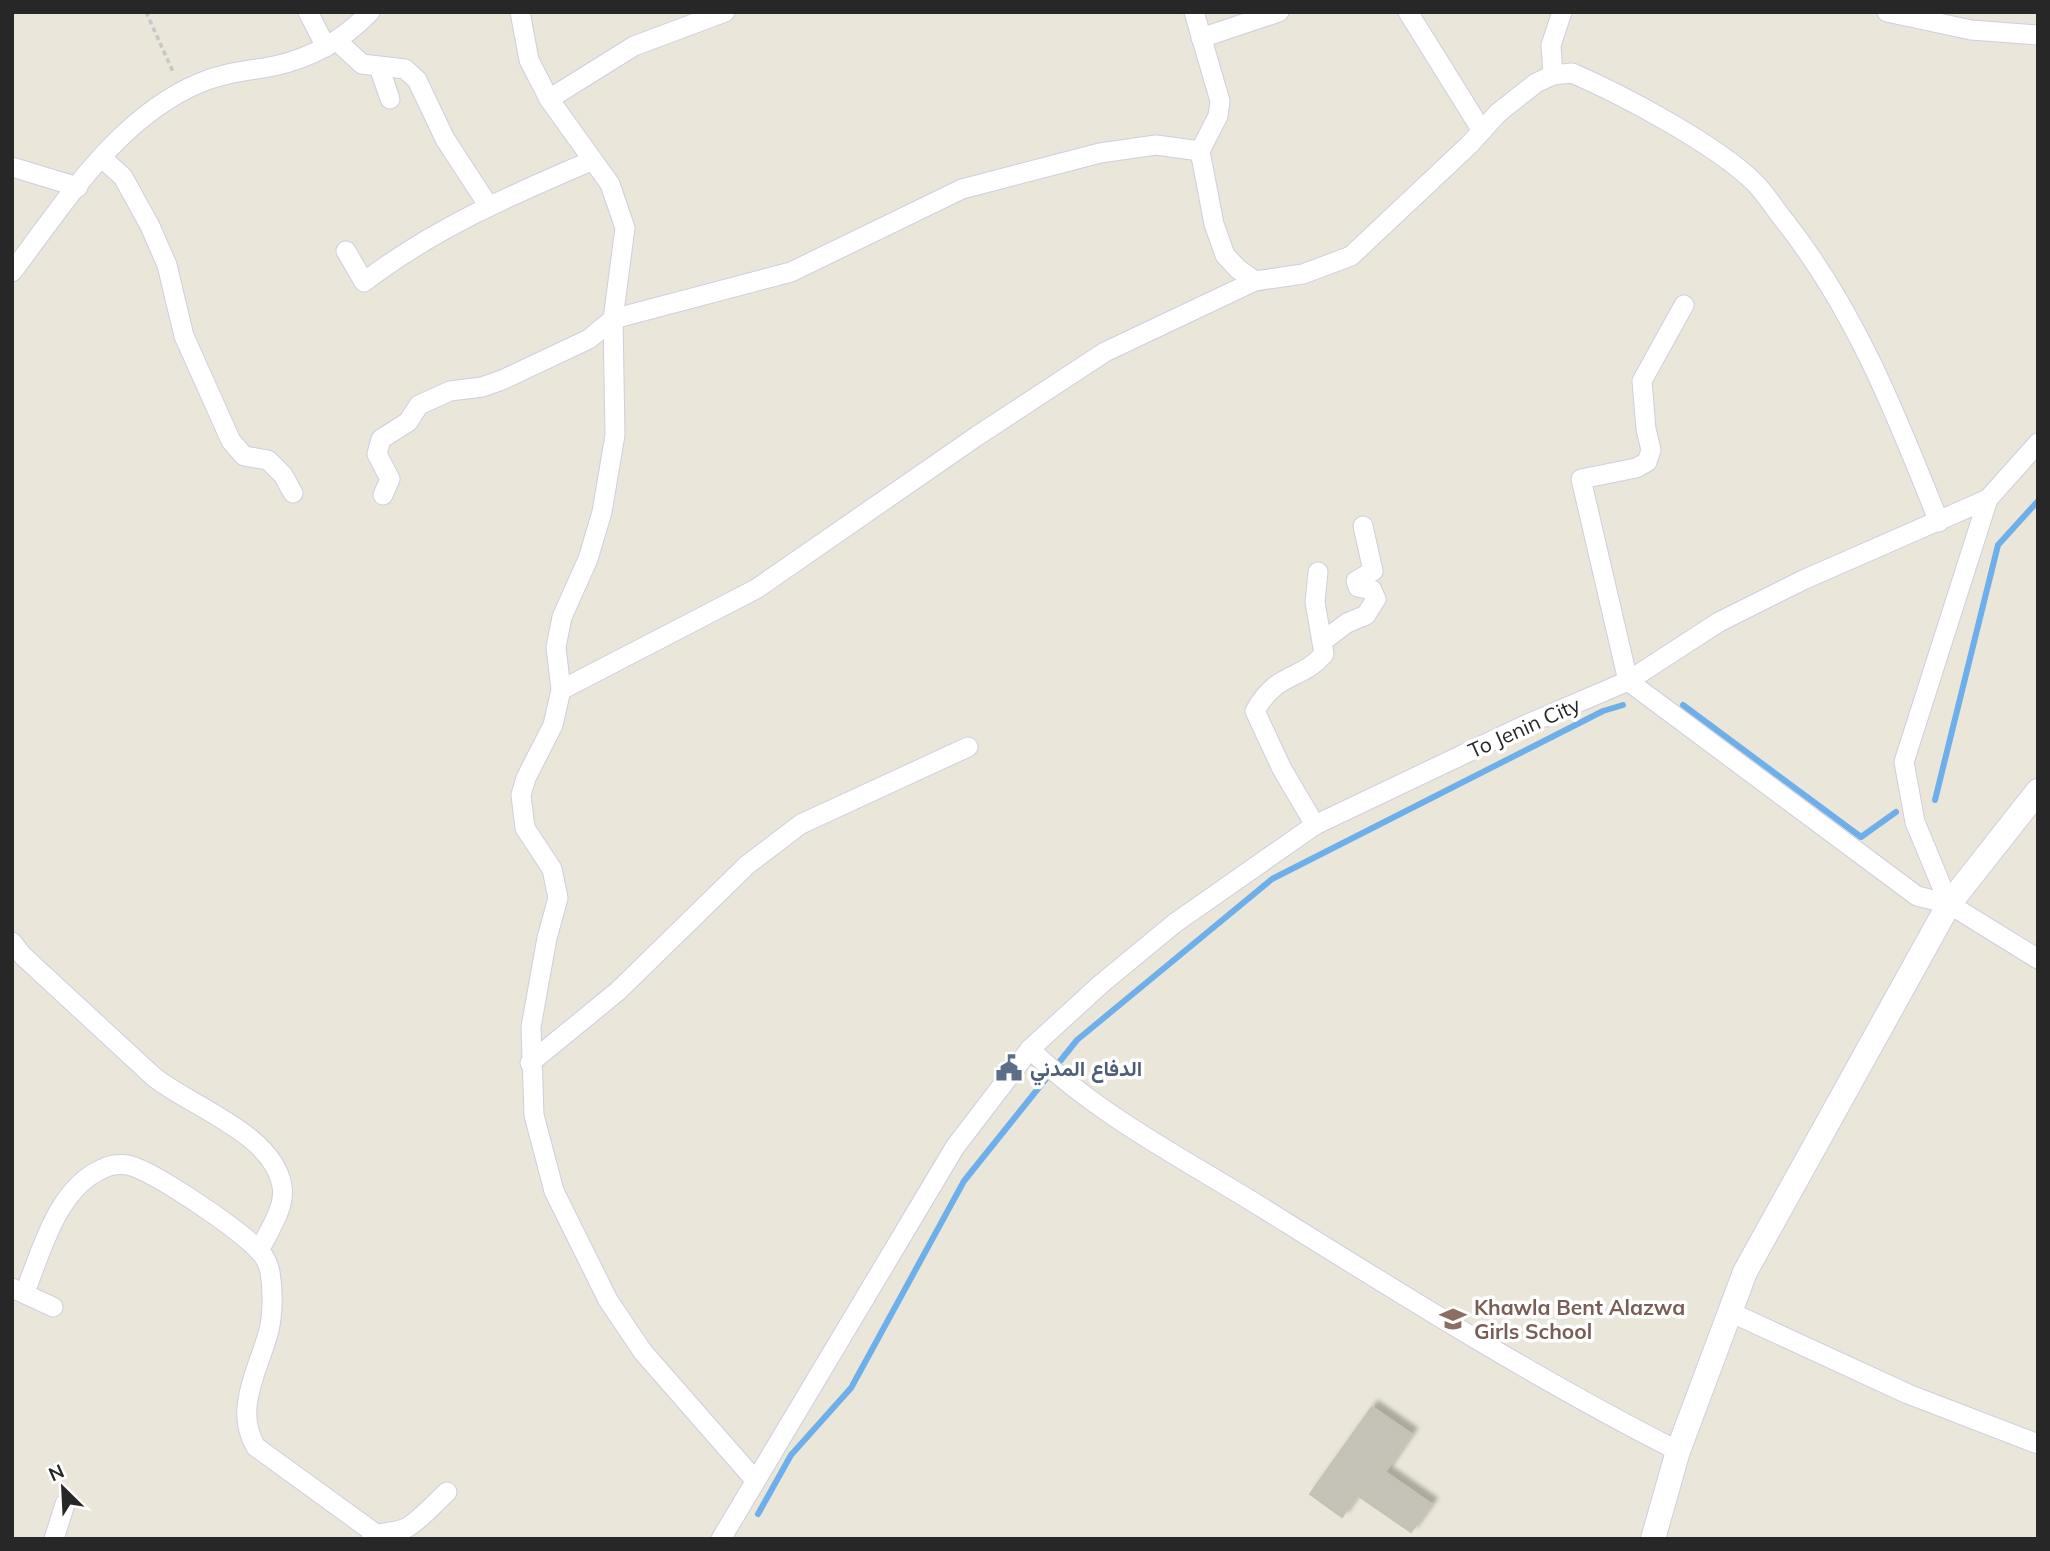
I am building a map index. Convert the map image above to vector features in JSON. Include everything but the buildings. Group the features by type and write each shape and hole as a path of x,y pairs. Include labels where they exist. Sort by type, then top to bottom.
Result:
{"street":[{"path":"308,12 332,44 362,64 405,69 417,79 445,139 488,205"},
{"path":"12,272 102,158 142,117 183,91 233,71 276,66 332,44 370,12"},
{"path":"520,12 529,60 549,99 610,184 625,228 612,319 615,435 599,524 588,559 562,617 556,647 561,690 553,725 526,778 522,795 526,828 552,869 558,898 547,938 531,1027 530,1063 534,1115 554,1191 608,1300 643,1352 755,1480"},
{"path":"549,99 634,47 725,12"},
{"path":"1194,12 1220,101 1218,116 1200,151 1214,224 1226,255 1238,269 1255,281"},
{"path":"1201,38 1279,12"},
{"path":"1408,12 1482,131"},
{"path":"1553,75 1551,46 1562,12"},
{"path":"1887,12 1972,30 2038,35"},
{"path":"379,67 390,99"},
{"path":"561,690 756,589 967,442 1105,352 1255,281 1303,274 1352,256 1498,113 1526,90 1553,75 1572,73 1585,79 1714,151 1754,183 1798,238 1846,309 1897,415 1938,522"},
{"path":"383,495 390,479 377,454 381,439 408,422 419,405 450,391 482,387 502,380 589,339 612,319 791,272 962,189 1100,153 1156,145 1200,151"},
{"path":"102,158 123,177 167,265 184,336 231,441 244,456 268,460 283,475 293,493"},
{"path":"346,251 364,282 396,257 488,205 591,161"},
{"path":"12,167 78,187"},
{"path":"1684,305 1642,381 1651,450 1647,462 1636,468 1581,479 1628,681 1917,895 1950,904 2038,959"},
{"name":"To Jenin City","path":"721,1539 955,1147 1030,1049 1101,984 1175,923 1315,825 1523,726 1628,681 1731,615 1803,580 1988,499 2038,443"},
{"path":"1950,904 1915,822 1904,762 1988,499"},
{"path":"1322,641 1347,623 1366,614 1376,599 1372,590 1358,587 1356,581 1373,571 1363,526"},
{"path":"1315,825 1282,769 1255,711 1264,695 1276,683 1317,663 1324,654 1315,602 1318,572"},
{"path":"530,1063 618,991 747,865 802,824 968,747"},
{"path":"1653,1539 1678,1451 1745,1272 1950,904 2038,791"},
{"path":"12,942 23,956 154,1077 173,1093 200,1105 239,1130 266,1156 282,1186 282,1200 259,1251"},
{"path":"1030,1049 1059,1078 1194,1165 1591,1407 1678,1451"},
{"path":"53,1307 19,1290 69,1196 101,1169 114,1165 129,1165 147,1173 214,1215 259,1251 270,1270 270,1327 248,1393 245,1419 256,1447 374,1536 394,1534 410,1526 447,1492"},
{"path":"1730,1312 1908,1394 2038,1444"},
{"path":"54,1539 65,1504"}],"path":[{"path":"146,12 183,91"}],"waterway":[{"path":"1935,800 1998,545 2038,501"},
{"path":"758,1514 791,1455 851,1388 964,1181 1077,1040 1272,879 1603,711 1623,705"},
{"path":"1683,705 1861,837 1896,812"}],"place":[{"name":"الدفاع المدني","path":"1009,1068"},
{"name":"Khawla Bent Alazwa Girls School","path":"1453,1319"}]}
